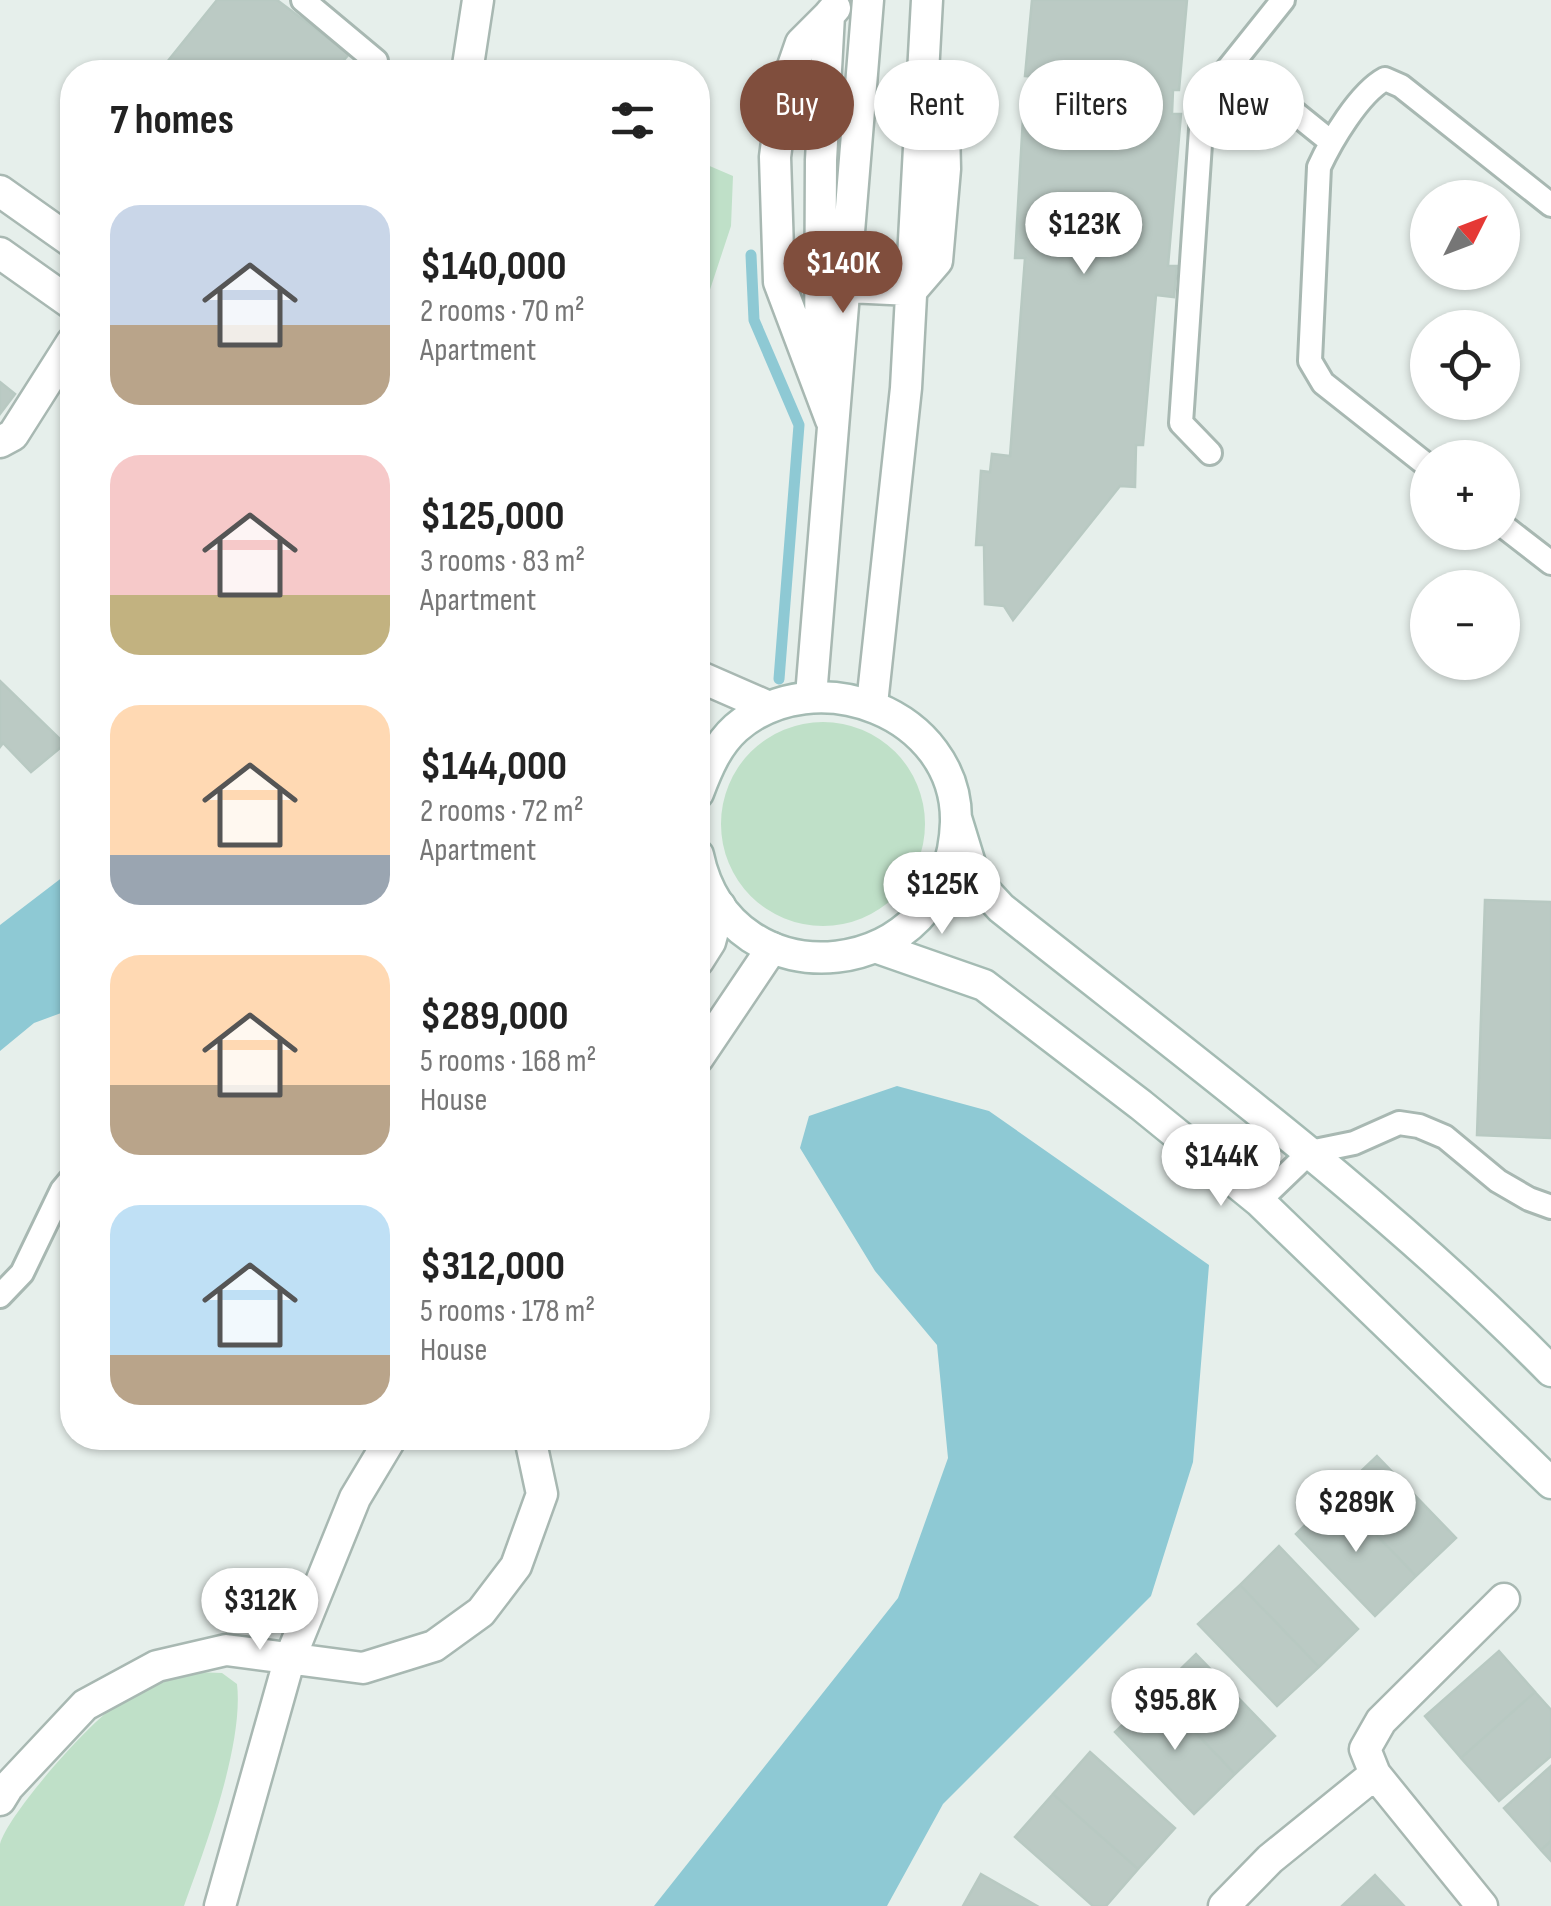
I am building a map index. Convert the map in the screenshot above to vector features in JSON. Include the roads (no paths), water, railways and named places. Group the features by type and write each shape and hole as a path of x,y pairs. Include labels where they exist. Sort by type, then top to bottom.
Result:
{"street":[{"path":"470,60 478,0"},
{"path":"820,388 868,0"},
{"path":"872,704 906,388 927,0"},
{"path":"811,696 834,428 833,286 821,160 836,7"},
{"path":"834,428 778,282 776,157 783,95 801,43 836,7"},
{"path":"0,191 60,234"},
{"path":"26,210 0,250 60,295"},
{"path":"778,282 912,290"},
{"path":"0,442 14,436 60,369"},
{"path":"710,681 769,707"},
{"path":"710,764 736,728 769,707 811,696 842,696 872,704 908,726 936,757 950,786 975,880 1001,908 1310,1152 1495,1314 1551,1371"},
{"path":"710,888 720,906 744,930 772,948 807,958 843,958 878,948 912,926 938,895 953,857 956,818"},
{"path":"710,929 720,906"},
{"path":"710,1040 772,948"},
{"path":"878,948 984,985 1141,1105 1258,1202 1551,1483"},
{"path":"220,1906 289,1661 355,1498 384,1450"},
{"path":"0,1800 85,1705 158,1666 226,1650 363,1668 434,1646 481,1612 516,1566 542,1494 533,1450"},
{"path":"1482,1906 1374,1774 1365,1749 1382,1721 1504,1599"},
{"path":"1224,1906 1270,1859 1374,1774"}],"lane":[{"path":"303,0 375,60"},
{"path":"1235,60 1283,0"},
{"path":"1410,452 1324,383 1310,360 1319,168 1331,142 1374,85 1385,80 1400,86 1551,205"},
{"path":"1304,120 1331,142"},
{"path":"1200,150 1181,423 1210,454"},
{"path":"1520,539 1551,563"},
{"path":"1258,1202 1310,1152 1354,1143 1399,1123 1444,1136 1498,1181 1551,1207"},
{"path":"0,1296 22,1273 60,1194"}],"water":[{"path":"60,879 60,1013 34,1023 0,1051 0,925"},
{"path":"897,1086 989,1111 1209,1265 1193,1462 1151,1596 943,1804 887,1906 654,1906 898,1598 948,1458 937,1345 875,1271 800,1148 809,1116"}],"waterway":[{"path":"751,255 754,320 799,425 779,679"}]}
